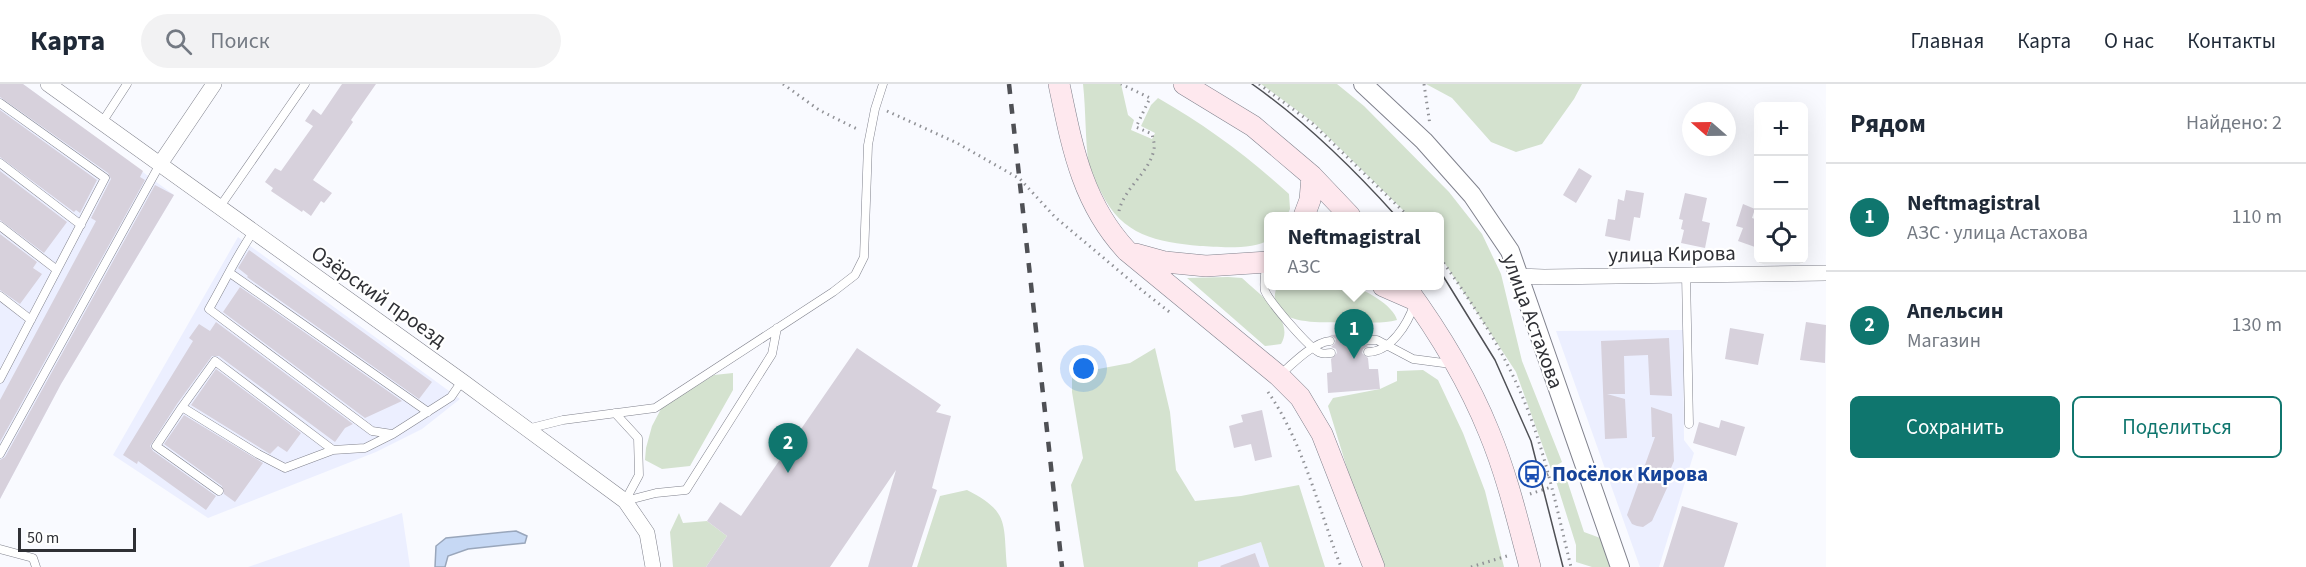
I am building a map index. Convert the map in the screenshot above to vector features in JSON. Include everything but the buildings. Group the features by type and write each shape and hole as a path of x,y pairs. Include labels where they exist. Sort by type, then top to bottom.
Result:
{"main road":[{"path":"1059,84 1074,156 1091,201 1120,244 1272,383 1300,397 1322,434 1374,567"},
{"path":"1184,84 1253,126 1312,176 1346,212"},
{"path":"1306,212 1310,201 1312,176"},
{"path":"1120,244 1165,262 1206,266 1264,261"},
{"path":"1410,293 1457,364 1489,431 1513,500 1530,567"}],"street":[{"name":"Озёрский проезд","path":"48,84 625,501 647,533 653,567"},
{"path":"159,164 214,84"},
{"name":"улица Астахова","path":"1363,84 1424,141 1472,195 1510,251 1620,567"},
{"name":"улица Кирова","path":"1518,276 1826,273"}],"lane":[{"path":"101,124 126,84"},
{"path":"219,208 305,84"},
{"path":"526,429 563,420 655,408 834,292 855,275 864,257 868,145 883,84"},
{"path":"0,103 105,178 31,320 2,368 0,379"},
{"path":"0,163 81,225"},
{"path":"0,454 159,164"},
{"path":"0,226 57,270"},
{"path":"253,232 209,309 372,431 393,434"},
{"path":"230,273 428,412"},
{"path":"1686,275 1689,424"},
{"path":"1265,290 1294,329 1314,349 1321,353 1331,353"},
{"path":"1368,352 1376,352 1386,345 1409,321 1410,293"},
{"path":"0,296 31,320"},
{"path":"625,501 656,493 686,490 772,354 777,328"},
{"path":"1368,340 1377,340 1413,359 1457,364"},
{"path":"1272,383 1296,360 1322,342 1330,341"},
{"path":"219,491 156,446 215,361 333,450"},
{"path":"182,407 285,468 333,450 365,448 428,412 451,396 462,381"},
{"path":"615,413 638,438 639,475 625,501"},
{"path":"0,549 33,558 36,567"}],"path":[{"path":"1091,248 1120,244 1121,203 1149,161 1155,147 1152,134 1136,127 1150,98 1121,84"},
{"path":"1259,84 1313,124 1404,212"},
{"path":"1424,84 1431,127"},
{"path":"786,85 819,110 857,129 875,109 890,112 957,142 1020,180 1091,248 1179,319"},
{"path":"1444,264 1494,340 1527,409 1551,487 1571,567"},
{"path":"1272,383 1278,407 1295,442 1341,567"},
{"path":"1547,475 1576,465"},
{"path":"1530,494 1551,487"},
{"path":"1471,567 1507,556"}],"shaded area":[{"path":"0,84 23,84 174,195 61,384 0,499"},
{"path":"238,237 460,399 422,429 376,452 208,518 113,455"},
{"path":"1683,330 1684,440 1694,453 1659,567 1640,567 1556,331"},
{"path":"402,513 410,567 248,567"},
{"path":"1261,541 1269,567 1198,567 1197,562"}],"green space":[{"path":"1083,84 1121,84 1128,115 1134,120 1131,130 1152,139 1155,133 1141,126 1151,105 1158,98 1193,119 1258,167 1289,194 1290,209 1289,212 1264,212 1264,242 1245,247 1184,244 1155,239 1130,227 1110,207 1090,170"},
{"path":"1261,84 1337,84 1364,106 1449,192 1482,234 1501,274 1522,361 1562,462 1551,469 1516,372 1444,262 1444,212 1405,212 1314,123"},
{"path":"1426,84 1582,84 1542,144 1516,152 1491,142 1452,98"},
{"path":"1187,278 1242,278 1273,308 1283,326 1284,335 1281,344 1265,346"},
{"path":"1276,290 1360,290 1384,303 1397,320 1374,323 1298,320 1287,316 1279,309 1275,300"},
{"path":"1155,348 1170,412 1176,470 1195,501 1241,496 1299,485 1325,567 1269,567 1261,542 1198,562 1198,567 1084,567 1071,485 1083,458 1072,392 1072,374 1130,363"},
{"path":"1423,370 1438,380 1463,433 1485,491 1504,567 1381,567 1357,501 1328,406 1333,398 1380,389 1397,381 1397,371"},
{"path":"733,373 733,390 690,466 662,469 645,460 652,426 662,407 714,375"},
{"path":"1565,474 1584,532 1603,539 1612,567 1592,567 1576,562 1576,545 1555,478"},
{"path":"967,490 991,505 1002,520 1007,567 917,567 940,496"},
{"path":"679,513 683,523 707,521 727,536 706,567 673,567 670,532"}],"water":[{"path":"516,531 527,536 525,543 468,549 448,556 445,567 435,567 436,546 446,538"}],"tram line":[{"path":"1252,84 1328,146 1392,212"},
{"path":"1444,277 1495,360 1531,441 1563,567"}],"railway":[{"path":"1009,84 1062,567"}],"place":[{"name":"Neftmagistral","path":"1354,359"},
{"name":"Апельсин","path":"788,473"},
{"name":"Посёлок Кирова","path":"1532,474"}]}
